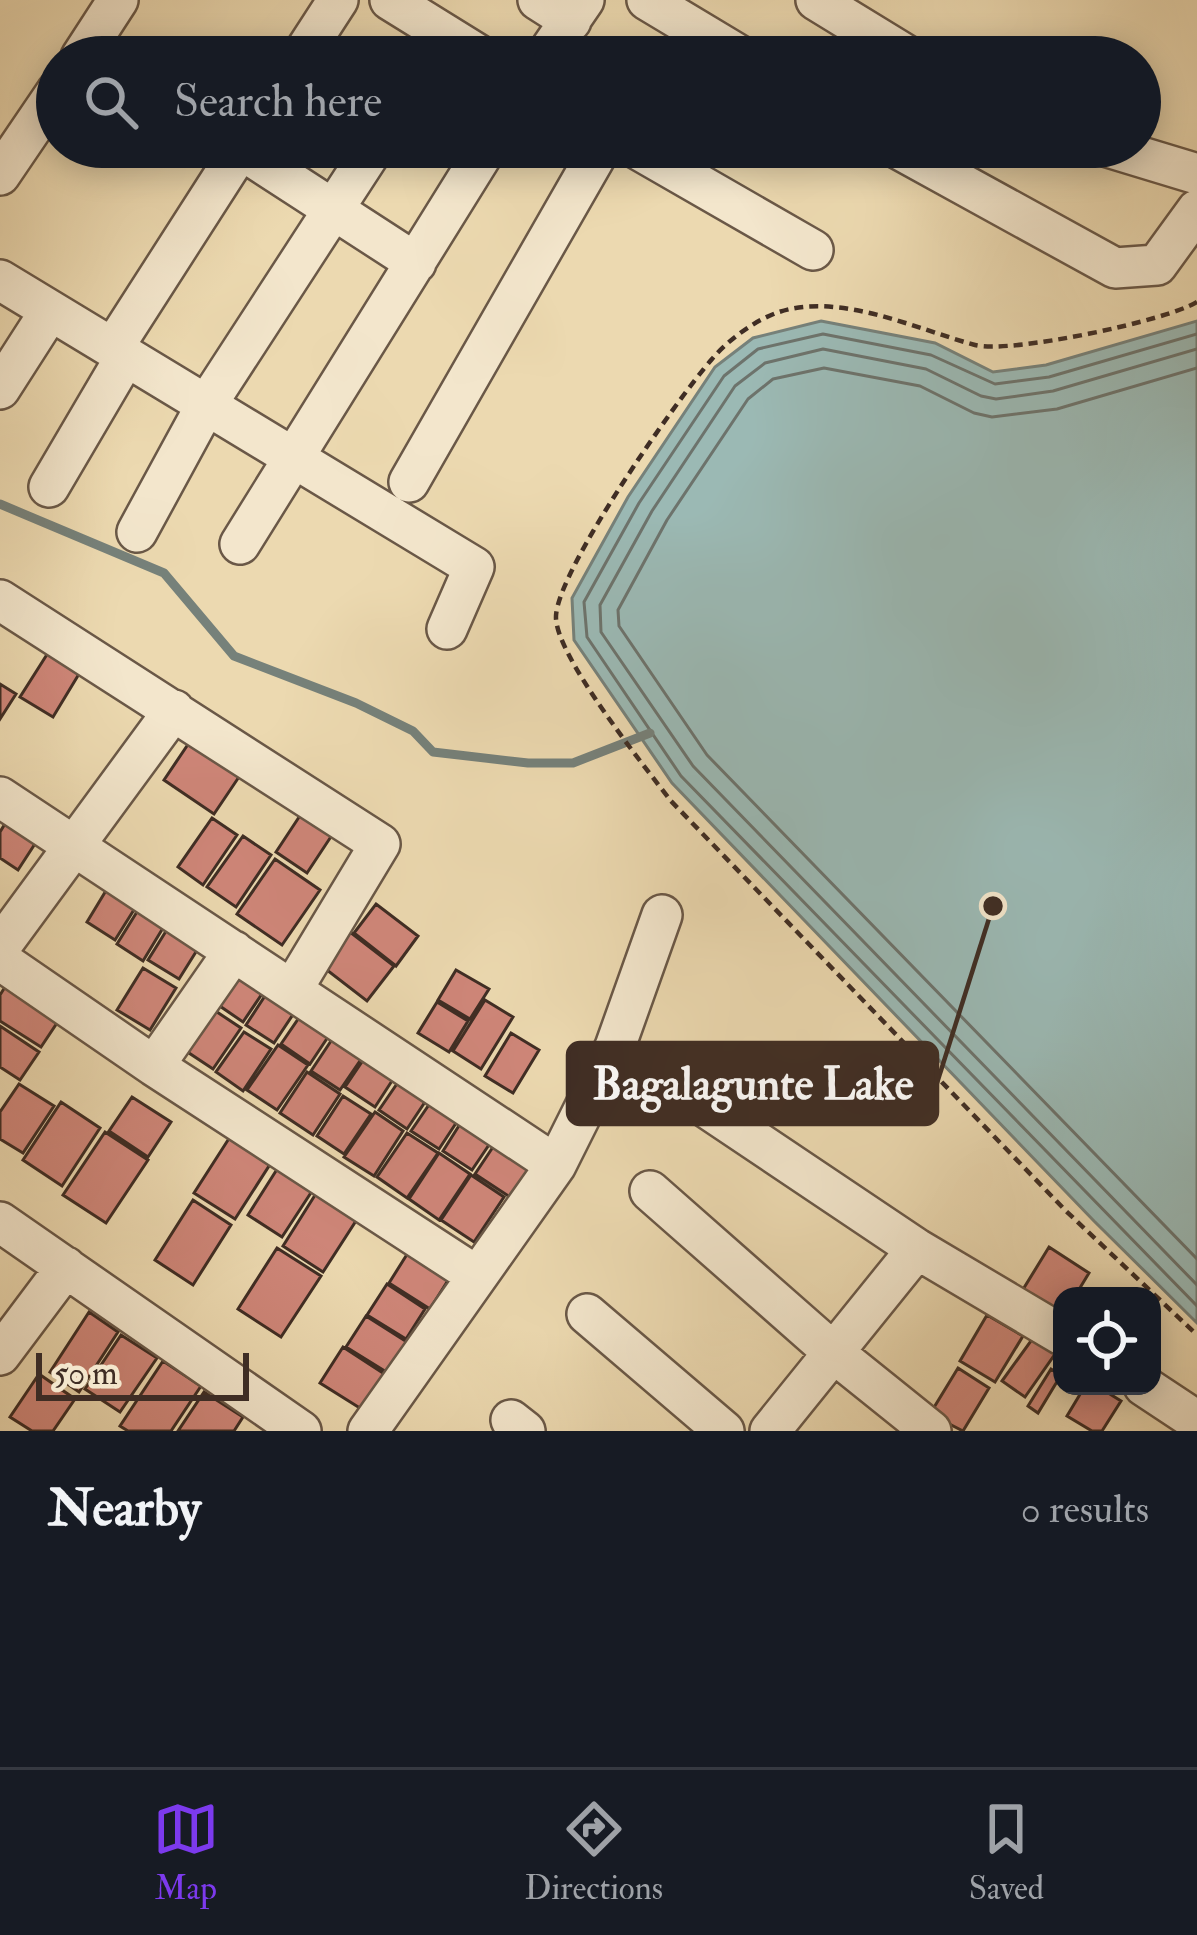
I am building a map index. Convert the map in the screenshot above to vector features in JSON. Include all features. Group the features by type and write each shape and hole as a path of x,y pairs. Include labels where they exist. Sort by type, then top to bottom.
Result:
{"street":[{"path":"99,36 118,0"},
{"path":"315,36 338,0"},
{"path":"390,0 438,36"},
{"path":"647,0 707,36"},
{"path":"816,0 875,36"},
{"path":"553,36 564,7"},
{"path":"6,152 36,117"},
{"path":"1161,163 1197,174"},
{"path":"50,487 120,352 228,168"},
{"path":"269,168 416,263"},
{"path":"137,532 205,407 360,168"},
{"path":"240,544 474,168"},
{"path":"409,482 589,168"},
{"path":"670,168 813,250"},
{"path":"933,168 1115,268 1156,265 1197,210"},
{"path":"0,280 474,567 447,628"},
{"path":"0,389 50,311"},
{"path":"0,600 380,844 292,990"},
{"path":"0,947 174,710"},
{"path":"0,797 556,1165"},
{"path":"368,1431 556,1165 615,1047 662,915"},
{"path":"154,1066 234,951"},
{"path":"0,960 477,1276"},
{"path":"689,1096 917,1249 1053,1330"},
{"path":"650,1191 834,1353 931,1431"},
{"path":"0,1222 301,1431"},
{"path":"770,1431 917,1249"},
{"path":"0,1355 66,1267"},
{"path":"587,1314 724,1431"},
{"path":"1158,1395 1197,1421"}],"path":[{"path":"1197,302 1180,312 1093,331 987,346 880,315 832,308 780,311 745,330 713,358 612,500 576,562 556,616 560,638 606,712 671,801 1066,1211 1197,1335"}],"water":[{"path":"821,321 935,343 993,372 1046,365 1197,321 1197,1323 672,783 574,640 572,598 628,497 715,367 753,338"}],"building":[{"path":"53,645 85,664 53,717 20,697"},
{"path":"0,684 16,694 0,719"},
{"path":"197,731 247,765 214,814 164,780"},
{"path":"307,805 338,826 307,873 276,852"},
{"path":"11,814 42,833 18,870 0,858 0,832"},
{"path":"212,818 237,835 203,885 178,867"},
{"path":"243,836 271,855 236,907 207,887"},
{"path":"275,859 320,890 282,945 237,914"},
{"path":"113,879 142,897 115,940 87,922"},
{"path":"376,904 418,936 396,966 354,933"},
{"path":"140,907 166,923 143,961 117,944"},
{"path":"173,920 204,939 179,979 148,960"},
{"path":"350,932 394,966 367,1001 323,967"},
{"path":"241,963 270,982 243,1022 214,1002"},
{"path":"143,968 176,988 150,1030 117,1010"},
{"path":"456,970 489,989 470,1019 438,1000"},
{"path":"10,979 63,1014 41,1047 0,1021 0,995"},
{"path":"274,982 302,1001 274,1043 246,1025"},
{"path":"485,1000 513,1017 481,1069 453,1051"},
{"path":"437,1002 468,1021 449,1052 418,1033"},
{"path":"307,1006 336,1025 310,1064 281,1044"},
{"path":"214,1010 241,1028 213,1069 186,1051"},
{"path":"0,1026 39,1052 20,1080 0,1067"},
{"path":"244,1032 271,1049 243,1091 216,1072"},
{"path":"337,1032 366,1052 340,1090 311,1071"},
{"path":"511,1033 539,1050 513,1093 485,1076"},
{"path":"278,1045 308,1065 277,1110 247,1090"},
{"path":"372,1047 401,1067 375,1107 345,1087"},
{"path":"307,1072 340,1094 313,1135 280,1113"},
{"path":"403,1075 431,1093 407,1129 379,1110"},
{"path":"19,1084 54,1106 23,1153 0,1139 0,1112"},
{"path":"437,1093 464,1111 439,1149 411,1131"},
{"path":"343,1096 371,1114 344,1154 317,1136"},
{"path":"132,1097 171,1122 148,1157 109,1131"},
{"path":"61,1102 100,1128 62,1186 23,1160"},
{"path":"375,1112 403,1131 374,1176 344,1157"},
{"path":"467,1113 497,1133 472,1170 443,1151"},
{"path":"237,1126 278,1152 235,1219 194,1193"},
{"path":"105,1132 148,1160 106,1223 63,1195"},
{"path":"407,1133 438,1153 407,1198 377,1177"},
{"path":"499,1138 534,1162 510,1197 475,1174"},
{"path":"439,1153 470,1174 439,1220 409,1199"},
{"path":"281,1163 316,1185 282,1237 248,1215"},
{"path":"471,1175 504,1197 474,1242 441,1220"},
{"path":"322,1184 363,1210 323,1272 283,1246"},
{"path":"193,1200 231,1225 193,1285 155,1260"},
{"path":"1049,1247 1089,1273 1080,1287 1053,1287 1053,1313 1019,1296"},
{"path":"277,1248 321,1276 281,1337 238,1309"},
{"path":"411,1248 452,1274 430,1309 389,1283"},
{"path":"387,1284 425,1309 406,1339 367,1315"},
{"path":"89,1312 118,1332 79,1392 50,1372"},
{"path":"987,1315 1023,1336 995,1382 960,1361"},
{"path":"366,1316 407,1342 388,1373 346,1347"},
{"path":"121,1335 157,1358 120,1412 85,1389"},
{"path":"1033,1338 1053,1353 1025,1397 1002,1381"},
{"path":"343,1347 386,1375 363,1410 320,1383"},
{"path":"163,1361 201,1386 171,1431 128,1431 120,1426"},
{"path":"958,1368 989,1388 963,1431 930,1414"},
{"path":"1053,1370 1053,1388 1038,1413 1028,1406"},
{"path":"39,1374 75,1399 53,1431 32,1431 10,1417"},
{"path":"204,1392 243,1417 234,1431 178,1431"},
{"path":"1080,1395 1111,1395 1121,1401 1102,1431 1092,1431 1067,1416"}],"waterway":[{"path":"0,504 164,573 234,656 356,703 413,731 433,752 573,763 650,733"}],"place":[{"name":"Bagalagunte Lake","path":"993,906"}]}
